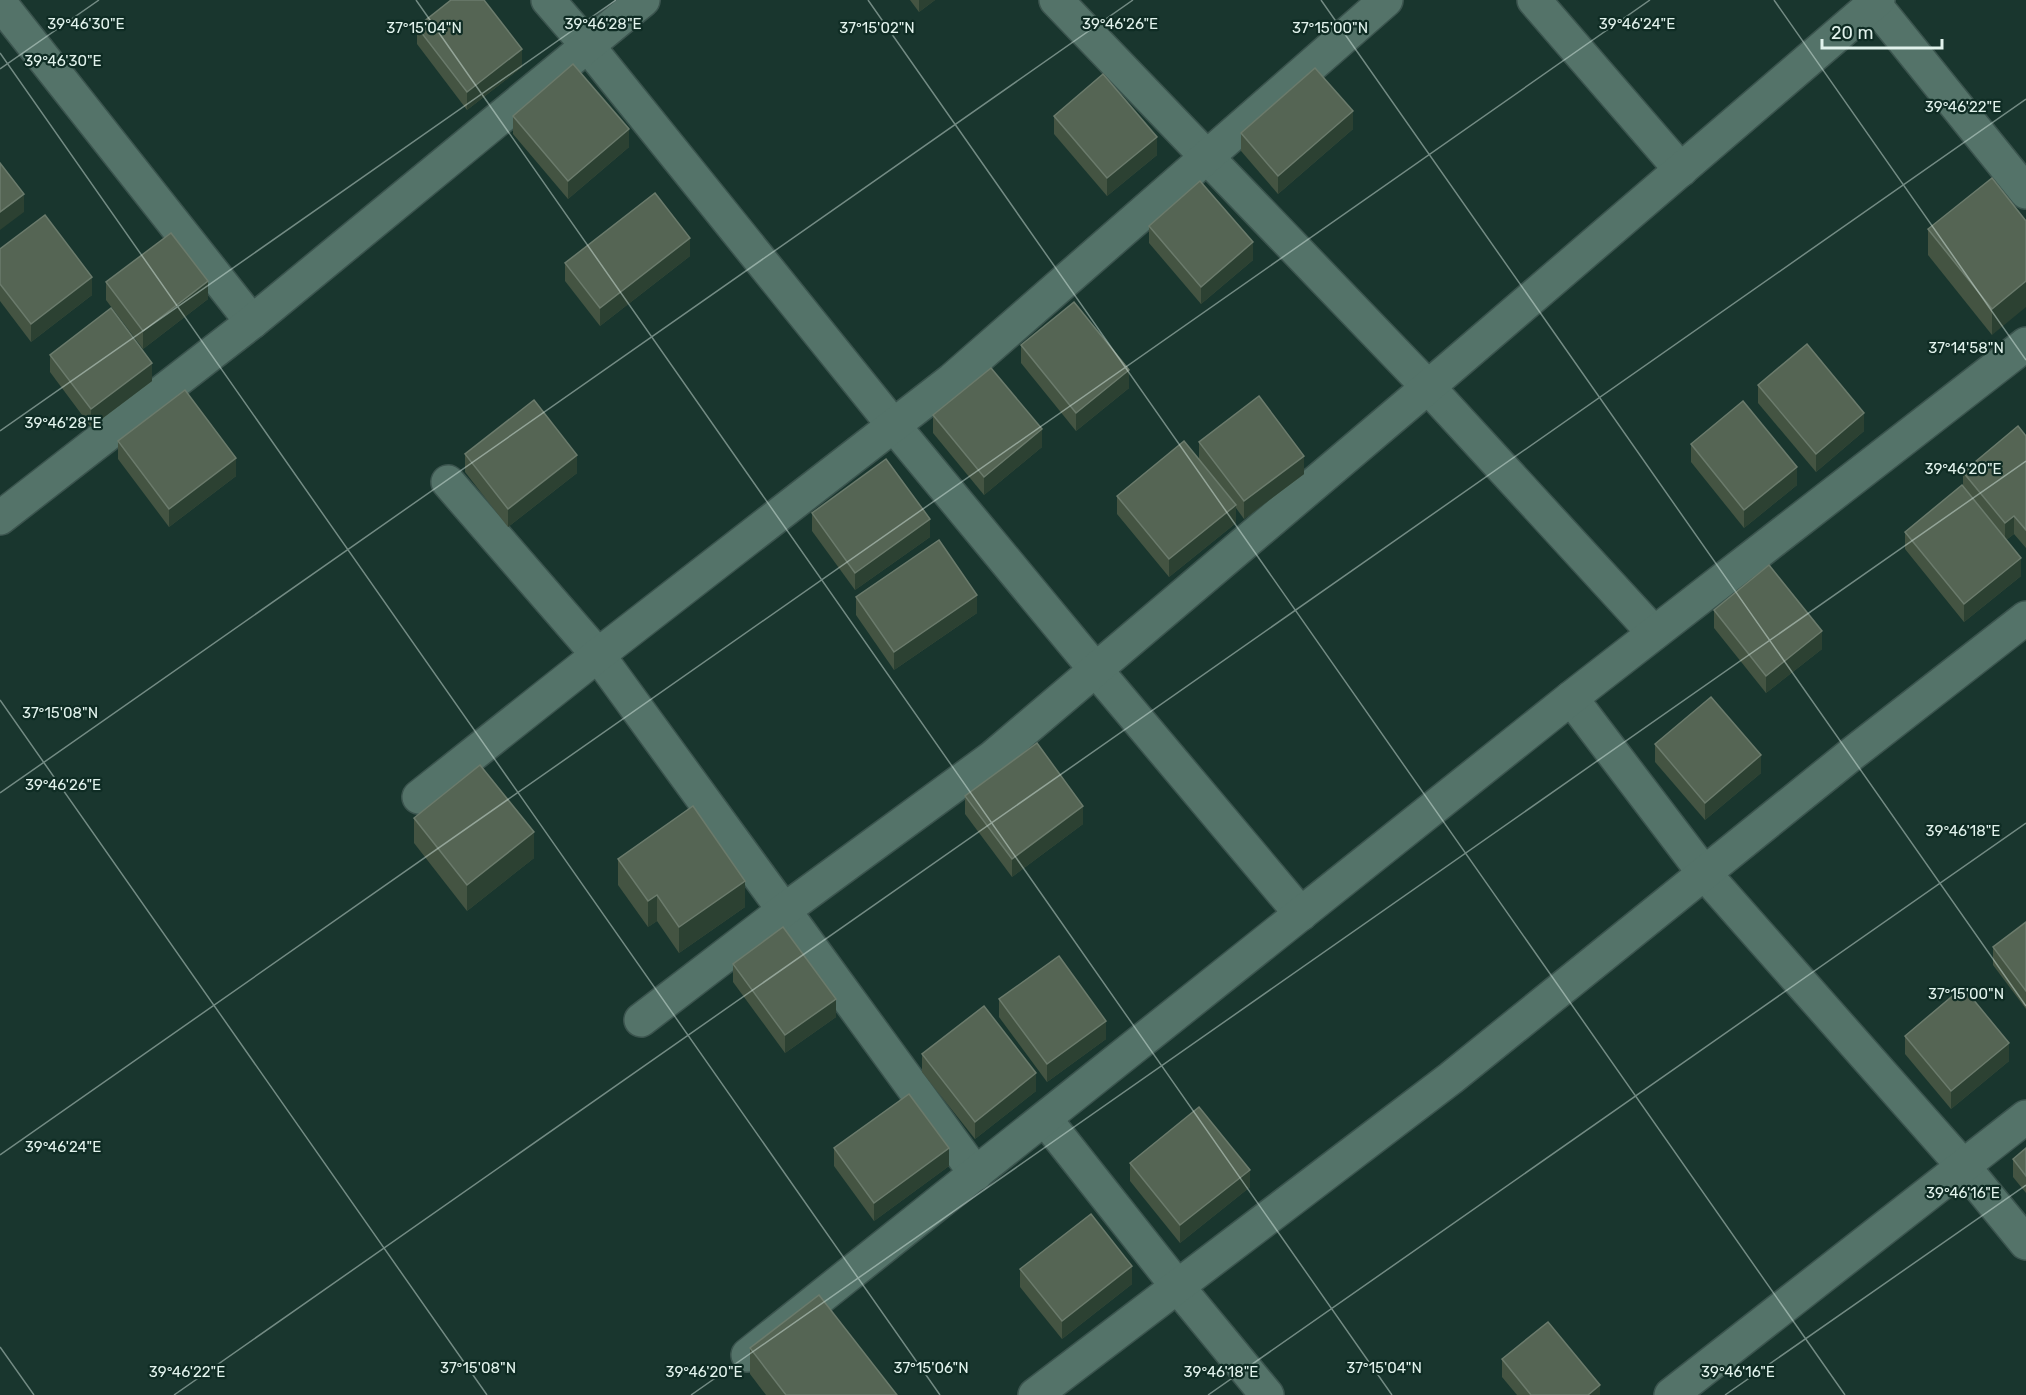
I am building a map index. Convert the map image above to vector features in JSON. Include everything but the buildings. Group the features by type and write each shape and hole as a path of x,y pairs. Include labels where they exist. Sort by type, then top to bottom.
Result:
{"street":[{"path":"548,0 587,45 894,426 1301,914"},
{"path":"0,518 252,322 644,0"},
{"path":"1056,0 1428,387 1654,633"},
{"path":"419,797 952,380 1386,0"},
{"path":"1534,0 1681,170"},
{"path":"641,1020 783,911 993,757 1681,170 1874,1 2026,192"},
{"path":"0,3 252,322"},
{"path":"748,1355 1570,698 2026,344"},
{"path":"448,482 598,655 976,1174"},
{"path":"1035,1395 1451,1078 1852,753 2026,618"},
{"path":"1570,698 1704,873 1963,1166 2026,1243"},
{"path":"1671,1395 2026,1117"},
{"path":"1045,1119 1177,1286 1267,1395"}]}
